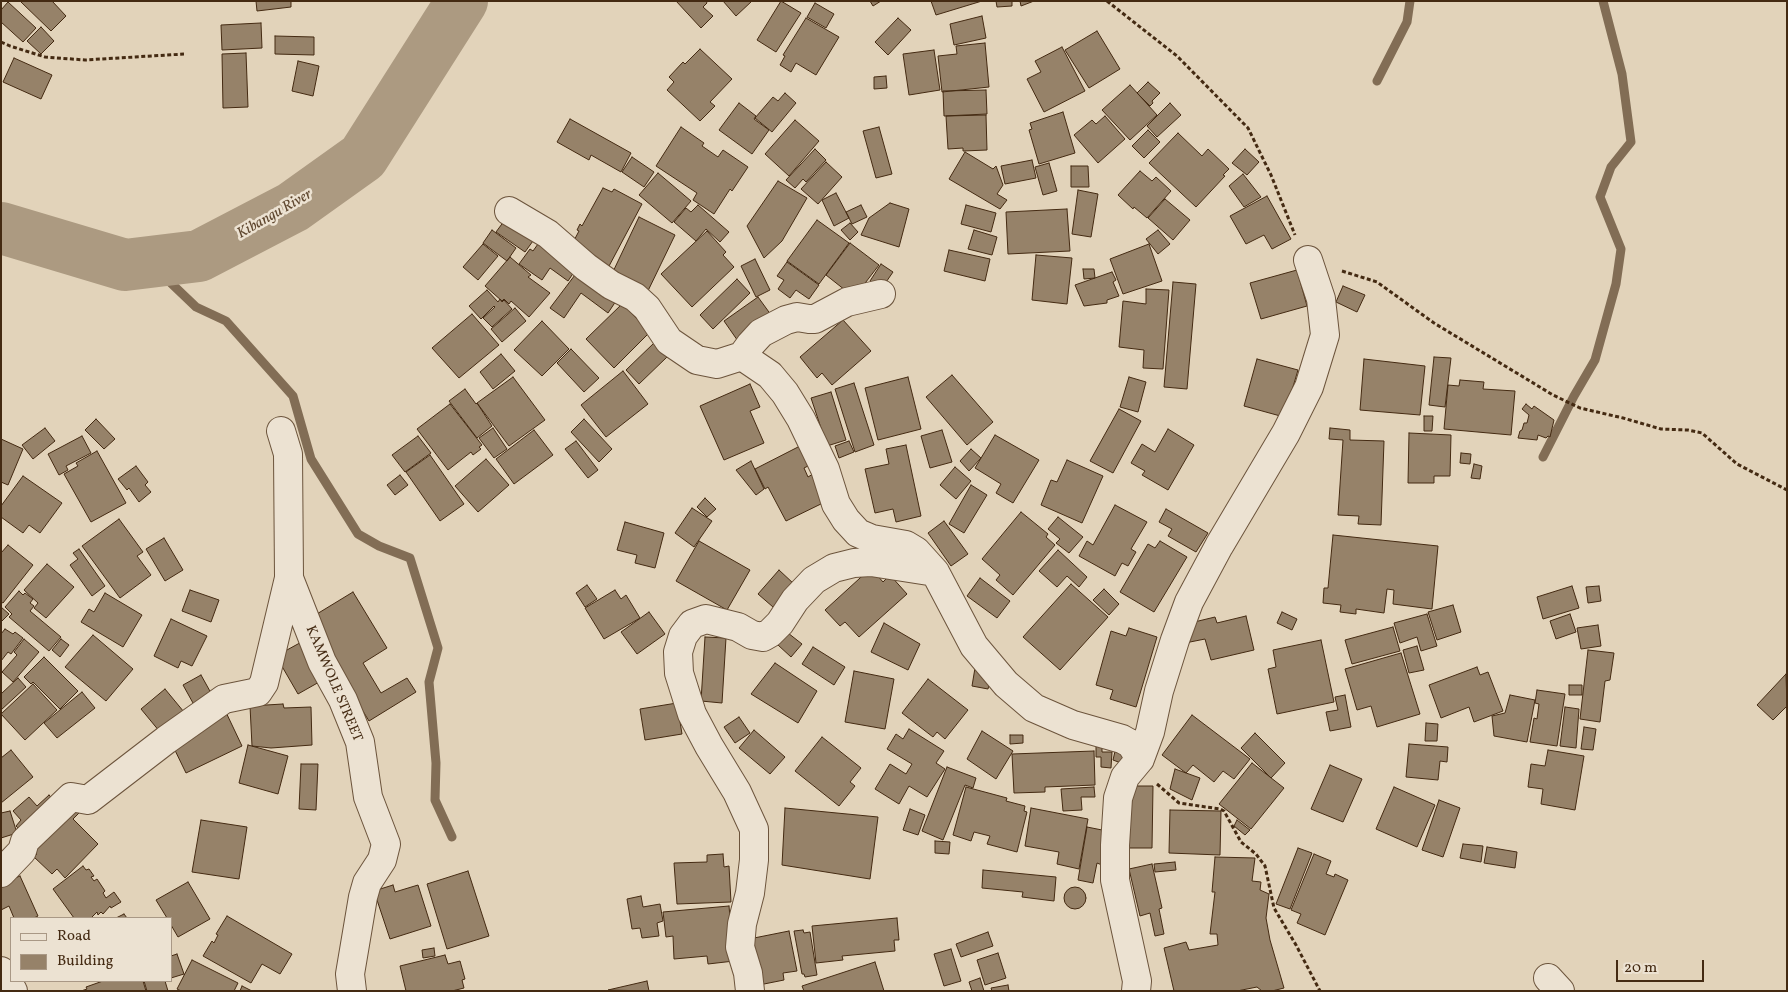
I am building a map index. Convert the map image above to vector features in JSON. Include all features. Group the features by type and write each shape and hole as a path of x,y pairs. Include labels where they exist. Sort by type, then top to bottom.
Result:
{"street":[{"path":"509,211 548,234 586,267 611,285 635,297 647,308 669,341 698,360 717,364 742,356 755,338 786,320 797,317 815,318 847,302 881,294"},
{"path":"1136,991 1138,981 1114,880 1114,845 1118,798 1125,777 1140,759 1150,732 1175,640 1189,602 1219,546 1290,426 1309,387 1325,335 1321,299 1308,260"},
{"path":"742,356 770,376 785,393 801,419 821,460 836,504 846,520 858,533 872,539 906,545 916,551 936,572 974,646 1006,684 1034,708 1073,725 1122,739 1131,744 1140,759"},
{"name":"KAMWOLE STREET","path":"281,431 288,454 289,578 322,662 343,700 360,742 368,797 386,844 382,860 367,883 363,897 350,974 352,991"},
{"path":"750,991 748,973 740,947 742,924 750,893 754,860 754,829 737,792 692,714 679,674 678,652 683,636 692,624 706,619 763,637 780,623 795,600 814,580 834,568 854,563 871,562 936,572"},
{"path":"1,873 22,851 25,841 71,797 88,800 166,740 224,700 258,692 264,683 289,578"},
{"path":"1,971 13,991"}],"path":[{"path":"1107,1 1177,56 1248,128 1271,175 1300,248 1308,260 1377,282 1434,323 1553,395 1580,408 1661,429 1688,430 1702,433 1737,464 1787,490"},
{"path":"1,42 45,57 84,60 184,54"},
{"path":"1140,759 1156,782 1179,802 1220,808 1224,811 1241,842 1256,854 1266,866 1274,908 1320,991"}],"building":[{"path":"22,1 52,1 66,16 51,31"},
{"path":"256,1 291,1 291,7 257,11"},
{"path":"676,1 706,1 707,3 703,7 713,16 701,28"},
{"path":"723,1 752,1 736,16"},
{"path":"781,1 801,13 776,52 757,40"},
{"path":"870,1 881,1 873,6"},
{"path":"931,1 982,1 936,15"},
{"path":"996,1 1012,1 1012,6 997,7"},
{"path":"1020,1 1034,1 1021,6"},
{"path":"8,2 36,28 23,42 1,22 1,10"},
{"path":"815,3 834,14 826,28 807,17"},
{"path":"982,16 986,38 954,45 950,24"},
{"path":"806,18 839,37 816,75 796,63 791,72 780,65 785,56 783,55"},
{"path":"898,18 911,30 888,55 875,42"},
{"path":"261,23 262,48 222,50 221,25"},
{"path":"41,27 54,41 41,54 27,41"},
{"path":"1097,31 1120,69 1089,88 1065,50"},
{"path":"275,36 314,37 314,55 275,54"},
{"path":"985,43 989,87 942,92 938,56 957,54 956,46"},
{"path":"1062,47 1085,91 1044,112 1027,79 1041,72 1035,61"},
{"path":"700,49 732,79 710,102 715,106 700,121 667,90 674,82 669,77 683,62 685,64"},
{"path":"934,50 940,90 909,95 903,54"},
{"path":"246,53 248,107 223,108 222,54"},
{"path":"14,58 52,75 41,99 3,82"},
{"path":"298,61 319,66 313,96 292,91"},
{"path":"886,76 887,88 874,89 874,77"},
{"path":"1148,82 1160,93 1150,106 1137,93"},
{"path":"1130,85 1157,115 1130,140 1102,110"},
{"path":"986,90 987,114 944,116 943,91"},
{"path":"785,93 796,103 772,132 755,118 773,97 778,101"},
{"path":"739,103 756,116 754,119 769,130 752,154 719,130"},
{"path":"1170,103 1181,115 1157,137 1147,126"},
{"path":"1063,112 1075,153 1039,164 1029,130 1032,129 1030,123"},
{"path":"986,115 987,150 963,151 963,148 948,149 946,116"},
{"path":"1105,116 1125,139 1098,163 1074,135 1092,120 1096,124"},
{"path":"570,119 631,153 621,172 591,155 589,160 557,142"},
{"path":"795,120 819,141 789,176 765,154"},
{"path":"681,127 704,143 702,146 718,157 723,150 748,167 732,191 730,189 714,214 693,200 697,193 656,166"},
{"path":"879,127 892,174 876,178 863,131"},
{"path":"1148,130 1160,142 1144,158 1132,146"},
{"path":"1178,133 1202,156 1208,149 1229,169 1223,175 1225,176 1196,207 1149,163"},
{"path":"815,149 826,160 806,182 803,179 795,188 786,180"},
{"path":"1245,149 1259,162 1247,175 1232,163"},
{"path":"965,152 993,169 996,166 1003,185 997,194 1007,200 1000,209 949,179"},
{"path":"632,157 654,172 644,187 622,172"},
{"path":"1032,160 1036,178 1005,184 1001,166"},
{"path":"826,162 842,177 818,204 801,189"},
{"path":"1049,163 1057,191 1043,195 1035,167"},
{"path":"1071,166 1088,166 1089,187 1071,187"},
{"path":"1140,171 1152,181 1156,177 1171,191 1147,218 1134,207 1133,209 1118,195"},
{"path":"658,173 691,201 672,223 639,195"},
{"path":"1243,174 1261,197 1244,207 1229,186"},
{"path":"778,181 807,198 782,241 764,258 747,226"},
{"path":"603,188 612,192 614,189 642,204 608,268 570,248 579,231 577,230 580,224 582,226"},
{"path":"1078,190 1098,194 1091,237 1072,234"},
{"path":"836,193 849,218 834,226 822,200"},
{"path":"1267,196 1291,239 1272,249 1264,235 1246,244 1230,216"},
{"path":"1165,199 1190,220 1173,240 1148,218"},
{"path":"890,203 909,209 899,247 861,235 869,218"},
{"path":"698,205 729,232 720,242 706,229 696,241 674,222 686,208 691,212"},
{"path":"861,205 867,217 852,224 846,212"},
{"path":"966,205 996,213 991,232 961,224"},
{"path":"1067,209 1070,251 1008,254 1006,212"},
{"path":"510,213 538,234 525,252 496,232"},
{"path":"639,217 675,235 645,297 610,278"},
{"path":"817,220 849,243 819,284 787,261"},
{"path":"850,223 858,232 850,240 841,230"},
{"path":"492,230 516,248 507,261 483,243"},
{"path":"974,230 997,237 992,255 968,249"},
{"path":"1158,230 1170,244 1158,254 1146,239"},
{"path":"707,231 726,252 723,255 734,267 692,307 661,274"},
{"path":"543,237 580,263 568,281 550,268 542,280 519,264 530,249 533,251"},
{"path":"850,243 879,265 859,291 850,294 826,275"},
{"path":"483,244 498,256 478,280 463,267"},
{"path":"1149,244 1162,281 1123,294 1110,259"},
{"path":"949,250 990,259 985,281 944,271"},
{"path":"1036,255 1072,258 1067,304 1032,300"},
{"path":"510,257 531,275 528,277 550,293 529,317 511,301 509,304 504,299 502,301 485,286"},
{"path":"755,259 770,290 756,297 741,266"},
{"path":"787,262 819,285 809,299 796,290 790,298 778,289 784,280 777,276"},
{"path":"881,264 893,272 882,288 870,281"},
{"path":"581,267 620,295 608,313 581,293 564,318 550,308"},
{"path":"1083,269 1094,269 1095,278 1084,279"},
{"path":"1297,270 1307,306 1261,319 1250,283"},
{"path":"1112,272 1116,280 1113,282 1119,296 1107,300 1107,303 1084,306 1075,285"},
{"path":"737,279 750,293 713,329 700,315"},
{"path":"1173,282 1196,284 1187,389 1164,387"},
{"path":"1343,286 1365,295 1357,312 1336,302"},
{"path":"1146,289 1169,290 1163,369 1143,368 1144,350 1119,347 1123,301 1146,304"},
{"path":"487,290 498,302 500,299 502,302 504,300 512,309 492,327 483,318 494,306 481,319 469,306"},
{"path":"758,297 774,319 740,344 724,321"},
{"path":"622,304 650,332 614,368 586,339"},
{"path":"515,308 526,321 502,342 491,329"},
{"path":"472,314 499,345 459,378 432,348"},
{"path":"843,320 871,351 832,385 822,373 817,378 800,357"},
{"path":"542,321 569,349 542,376 514,350"},
{"path":"654,343 667,357 639,384 626,370"},
{"path":"571,349 599,378 584,392 557,363"},
{"path":"501,354 515,371 493,389 480,372"},
{"path":"1434,357 1451,358 1445,407 1429,405"},
{"path":"1257,359 1298,370 1284,417 1244,406"},
{"path":"1364,359 1425,366 1420,415 1360,410"},
{"path":"623,371 648,404 606,437 581,405"},
{"path":"952,375 993,422 967,445 926,397"},
{"path":"513,377 545,420 509,446 477,403"},
{"path":"908,377 921,429 878,440 865,388"},
{"path":"1129,377 1146,382 1138,412 1120,407"},
{"path":"1460,380 1484,382 1483,389 1515,391 1511,435 1444,429 1448,385 1459,386"},
{"path":"854,383 874,445 855,452 835,389"},
{"path":"750,384 760,407 750,411 764,443 724,460 700,406"},
{"path":"465,389 492,426 477,438 449,401"},
{"path":"831,392 846,440 827,446 811,398"},
{"path":"450,404 482,445 479,447 481,449 473,455 471,452 448,470 417,429"},
{"path":"1526,404 1532,409 1534,406 1554,420 1550,437 1546,438 1538,435 1537,440 1518,438 1524,423 1527,423 1529,415 1522,409"},
{"path":"1119,409 1141,421 1113,473 1090,461"},
{"path":"1424,416 1433,416 1432,431 1424,431"},
{"path":"96,419 115,439 104,449 85,430"},
{"path":"584,419 612,449 599,462 571,432"},
{"path":"45,428 55,441 33,459 22,445"},
{"path":"493,428 507,449 494,458 479,438"},
{"path":"1330,428 1350,430 1350,440 1384,441 1381,525 1358,524 1359,516 1338,515 1343,440 1329,439"},
{"path":"1168,429 1194,445 1168,490 1142,475 1145,471 1131,463 1142,444 1155,452"},
{"path":"534,430 553,455 514,484 496,459"},
{"path":"942,430 952,462 930,468 921,436"},
{"path":"1409,433 1451,435 1450,476 1434,476 1434,483 1408,483"},
{"path":"995,435 1039,460 1013,503 996,493 1001,484 975,468"},
{"path":"82,436 91,453 66,466 68,470 59,475 48,454"},
{"path":"418,436 431,453 405,472 392,455"},
{"path":"1,439 23,449 8,485 1,482"},
{"path":"576,441 598,470 588,478 565,449"},
{"path":"849,441 854,452 839,458 835,446"},
{"path":"906,445 921,516 896,522 893,509 875,513 865,469 889,464 886,449"},
{"path":"800,446 810,465 804,468 808,477 813,474 827,501 786,521 768,487 765,489 755,469"},
{"path":"971,449 981,458 969,471 960,461"},
{"path":"97,451 126,503 91,522 64,474 78,466 76,463"},
{"path":"1461,453 1471,454 1470,464 1460,463"},
{"path":"430,455 464,504 440,521 406,472"},
{"path":"486,459 509,485 478,512 455,486"},
{"path":"1067,460 1103,476 1082,523 1041,505 1051,480 1057,482"},
{"path":"751,461 764,489 756,495 736,470"},
{"path":"1474,464 1482,466 1480,479 1471,478"},
{"path":"136,466 148,482 145,485 151,492 139,502 129,488 127,490 118,479"},
{"path":"955,467 971,481 956,499 940,485"},
{"path":"400,475 408,485 395,495 387,485"},
{"path":"23,476 62,503 40,533 29,525 23,533 1,517 1,506"},
{"path":"971,485 987,495 964,533 949,524"},
{"path":"705,498 716,509 707,517 697,507"},
{"path":"1115,505 1147,522 1131,549 1136,552 1128,566 1122,563 1115,576 1079,556 1087,541 1093,545"},
{"path":"692,508 712,521 694,547 675,533"},
{"path":"1166,509 1208,533 1196,552 1168,536 1172,529 1159,522"},
{"path":"1021,512 1048,534 1046,537 1055,545 1013,595 996,580 1000,575 982,559"},
{"path":"1058,517 1083,537 1069,553 1056,543 1060,539 1048,529"},
{"path":"119,519 143,552 137,556 151,575 120,598 82,546"},
{"path":"944,521 968,554 951,566 928,533"},
{"path":"625,522 664,533 655,568 635,563 637,555 617,550"},
{"path":"1333,535 1438,546 1432,609 1393,604 1394,590 1387,589 1384,613 1356,609 1356,614 1340,612 1341,605 1323,603 1324,588 1328,588"},
{"path":"164,538 183,570 165,581 146,549"},
{"path":"699,541 750,570 727,610 676,581"},
{"path":"1160,541 1187,557 1154,612 1120,592 1148,544 1155,548"},
{"path":"8,545 33,565 3,603 1,602 1,553"},
{"path":"79,549 105,586 92,596 70,565 78,559 73,553"},
{"path":"1058,550 1087,577 1079,587 1067,576 1057,587 1039,571"},
{"path":"47,564 74,587 46,618 34,608 38,603 24,590"},
{"path":"871,568 883,582 890,575 907,594 859,637 845,622 840,626 825,610"},
{"path":"779,570 794,584 773,607 758,594"},
{"path":"980,578 1010,601 997,618 967,596"},
{"path":"1071,584 1108,617 1060,670 1023,637"},
{"path":"587,585 597,599 585,607 576,593"},
{"path":"1572,586 1579,608 1543,619 1537,597"},
{"path":"1599,586 1601,601 1588,603 1586,587"},
{"path":"1104,589 1119,604 1109,615 1093,600"},
{"path":"190,590 219,600 211,622 182,611"},
{"path":"615,590 621,599 626,595 640,618 604,639 585,608"},
{"path":"19,591 33,599 30,603 34,606 30,611 61,637 49,651 9,617 12,614 5,607"},
{"path":"353,592 387,648 363,663 381,693 407,678 416,692 369,721 307,620"},
{"path":"105,593 142,615 123,647 81,622 89,609 94,612"},
{"path":"1453,605 1461,632 1437,640 1428,612"},
{"path":"1,607 9,614 1,622"},
{"path":"649,612 665,634 637,654 621,632"},
{"path":"1282,612 1297,619 1292,630 1277,623"},
{"path":"1427,614 1437,646 1421,651 1417,637 1400,643 1394,623"},
{"path":"1570,614 1576,632 1556,639 1550,621"},
{"path":"1246,616 1254,650 1211,660 1205,639 1190,642 1186,624 1215,617 1217,623"},
{"path":"171,619 207,636 192,666 181,661 178,668 154,656"},
{"path":"884,623 920,644 908,670 871,652"},
{"path":"1598,625 1601,646 1581,649 1577,628"},
{"path":"1393,627 1400,651 1352,664 1345,640"},
{"path":"1129,628 1157,637 1136,707 1110,699 1113,690 1096,685 1111,631 1126,636"},
{"path":"5,629 13,634 15,632 23,638 11,654 8,652 1,661 1,634"},
{"path":"788,633 802,644 791,657 778,645"},
{"path":"93,635 133,669 106,701 65,667"},
{"path":"705,637 726,638 722,703 701,701"},
{"path":"24,639 39,652 13,682 2,672 17,655 14,652"},
{"path":"61,639 69,645 60,657 52,650"},
{"path":"307,639 328,677 298,694 276,656"},
{"path":"1321,640 1334,702 1277,714 1268,669 1276,667 1273,650"},
{"path":"1417,646 1424,670 1409,673 1403,650"},
{"path":"813,647 845,667 834,685 802,664"},
{"path":"1588,650 1614,653 1610,680 1605,681 1600,722 1580,719"},
{"path":"1401,653 1420,714 1377,727 1371,706 1357,710 1345,669"},
{"path":"44,657 78,691 60,709 33,682 31,684 24,677"},
{"path":"775,663 817,691 798,723 751,694"},
{"path":"1477,667 1480,675 1488,672 1503,711 1474,722 1469,707 1441,718 1429,685"},
{"path":"975,668 992,672 988,689 972,686"},
{"path":"854,671 894,679 885,729 845,722"},
{"path":"1786,674 1787,706 1773,720 1757,705"},
{"path":"201,675 216,702 198,712 183,685"},
{"path":"18,678 26,687 1,710 1,694"},
{"path":"928,679 968,710 945,739 937,732 933,737 902,713"},
{"path":"33,684 57,710 25,740 1,714"},
{"path":"1569,685 1582,685 1582,695 1569,695"},
{"path":"165,689 184,712 160,732 141,709"},
{"path":"1537,690 1565,694 1557,746 1530,742 1534,718 1537,719 1539,704 1535,703"},
{"path":"82,692 95,708 57,738 44,723"},
{"path":"1345,695 1351,727 1330,731 1326,712 1338,710 1335,697"},
{"path":"1510,695 1535,700 1527,742 1494,736 1492,716 1505,713"},
{"path":"677,703 682,734 645,740 640,709"},
{"path":"283,704 284,708 311,707 312,745 271,748 252,746 250,706"},
{"path":"223,706 242,746 186,773 170,740"},
{"path":"1565,707 1579,709 1576,748 1560,746"},
{"path":"1192,715 1250,759 1234,779 1223,771 1214,782 1193,765 1186,773 1162,755"},
{"path":"739,717 750,733 735,743 724,727"},
{"path":"1426,723 1438,724 1437,741 1425,741"},
{"path":"1584,727 1596,729 1593,750 1581,749"},
{"path":"909,729 944,751 936,763 945,769 927,797 909,786 899,804 875,789 890,764 906,774 912,764 887,749 896,734 903,739"},
{"path":"754,730 785,757 770,774 739,748"},
{"path":"982,731 1013,751 996,779 967,759"},
{"path":"1255,733 1285,763 1271,778 1241,748"},
{"path":"1010,735 1023,735 1023,743 1010,744"},
{"path":"822,737 861,768 850,782 855,786 839,806 795,771"},
{"path":"1409,744 1448,747 1447,762 1440,761 1438,780 1406,777"},
{"path":"248,745 288,756 278,794 239,783"},
{"path":"1096,746 1102,747 1102,752 1112,752 1111,768 1101,767 1101,757 1096,757"},
{"path":"1116,747 1133,752 1129,766 1113,760"},
{"path":"11,750 33,777 1,803 1,758"},
{"path":"1548,750 1584,756 1575,810 1541,804 1543,789 1528,787 1531,764 1545,766"},
{"path":"1094,751 1095,785 1045,787 1045,792 1014,793 1012,754"},
{"path":"1252,763 1284,788 1251,829 1219,804"},
{"path":"301,764 318,764 316,810 299,809"},
{"path":"1330,765 1362,779 1343,822 1311,809"},
{"path":"947,767 976,778 973,788 965,785 943,840 922,831"},
{"path":"1175,769 1200,778 1192,800 1170,789"},
{"path":"1125,786 1153,786 1152,848 1125,848"},
{"path":"966,787 1007,798 1006,801 1025,806 1024,811 1027,812 1017,852 987,844 990,836 974,832 971,841 953,835"},
{"path":"1094,787 1095,797 1081,797 1082,810 1063,811 1061,789"},
{"path":"1394,787 1435,805 1417,847 1376,829"},
{"path":"49,795 60,807 27,837 16,826 21,820 13,811 29,797 37,806"},
{"path":"68,800 80,812 73,819 98,844 65,878 57,869 52,874 34,857 37,854 25,842"},
{"path":"1439,800 1460,808 1443,857 1422,850"},
{"path":"785,808 878,817 870,879 782,865"},
{"path":"1031,808 1088,819 1079,869 1057,864 1059,852 1025,846"},
{"path":"910,809 925,815 918,835 903,830"},
{"path":"1170,810 1221,811 1220,855 1169,853"},
{"path":"10,811 17,833 1,838 1,813"},
{"path":"201,820 247,827 239,879 192,872"},
{"path":"1237,820 1250,830 1245,835 1234,826"},
{"path":"1087,827 1102,830 1102,865 1097,863 1093,883 1078,880"},
{"path":"935,841 950,842 949,854 935,853"},
{"path":"1463,844 1483,846 1481,862 1460,858"},
{"path":"1487,847 1517,852 1515,868 1484,863"},
{"path":"1298,848 1312,853 1290,909 1276,904"},
{"path":"723,854 724,867 729,866 731,902 677,904 674,863 707,862 707,855"},
{"path":"1314,854 1331,861 1326,874 1334,877 1335,874 1348,880 1325,935 1297,923 1301,914 1291,910"},
{"path":"1215,857 1255,858 1252,881 1261,882 1260,890 1269,894 1266,918 1270,940 1284,988 1272,991 1262,991 1257,987 1237,991 1174,991 1164,948 1186,942 1189,950 1218,945 1217,934 1210,934 1215,892 1212,892"},
{"path":"1175,862 1176,870 1155,872 1154,864"},
{"path":"1152,864 1162,908 1159,909 1164,934 1155,936 1150,913 1140,916 1129,869"},
{"path":"83,866 86,870 89,869 94,876 91,877 94,881 97,879 105,891 103,893 106,898 114,892 121,902 111,908 110,906 103,914 101,912 98,915 97,912 92,917 73,917 53,889"},
{"path":"983,870 1056,877 1054,901 1022,897 1023,892 982,888"},
{"path":"468,871 489,936 447,949 427,884"},
{"path":"20,876 38,916 14,917 9,906 1,910 1,884"},
{"path":"188,882 210,919 178,937 172,927 172,917 166,917 156,900"},
{"path":"393,885 395,892 418,885 431,926 390,939 374,891"},
{"path":"1075,887 1083,890 1086,898 1083,906 1075,909 1067,906 1064,898 1067,890"},
{"path":"641,896 643,907 660,904 663,921 657,923 659,936 642,938 640,928 632,929 627,899"},
{"path":"729,906 734,961 708,964 707,956 674,959 673,936 666,937 663,912"},
{"path":"227,916 292,954 280,974 262,964 251,983 203,956 212,941 214,943 218,935 216,934"},
{"path":"897,918 899,940 894,940 895,951 842,956 843,960 816,963 812,926"},
{"path":"803,930 804,933 810,932 817,975 805,977 802,974 794,931"},
{"path":"789,931 797,971 783,973 784,980 759,985 749,939"},
{"path":"988,932 993,946 961,957 956,944"},
{"path":"434,948 435,956 423,958 422,950"},
{"path":"951,949 961,981 944,986 934,954"},
{"path":"998,953 1006,978 985,985 977,960"},
{"path":"177,954 184,974 172,978 172,956"},
{"path":"445,955 448,964 460,961 465,979 462,980 464,988 452,991 406,991 400,966"},
{"path":"192,960 238,983 234,991 181,991 177,989"},
{"path":"875,962 884,991 804,991 802,986"},
{"path":"980,978 984,991 972,991 969,982"},
{"path":"647,981 649,991 608,990"},
{"path":"100,982 143,982 146,991 81,991 87,989 86,987"},
{"path":"144,982 165,982 168,991 147,991"},
{"path":"1008,985 1009,991 992,991 991,988"},
{"path":"242,986 252,991 240,991"}],"waterway":[{"name":"Kibangu River","path":"1,228 125,265 199,256 293,207 363,157 462,1"},
{"path":"1377,81 1407,22 1410,1"},
{"path":"1543,457 1595,360 1616,284 1621,249 1600,197 1611,167 1631,142 1622,74 1603,1"},
{"path":"150,263 196,307 226,321 293,396 311,459 358,534 379,546 410,558 438,648 429,682 436,763 435,800 452,837"}]}
